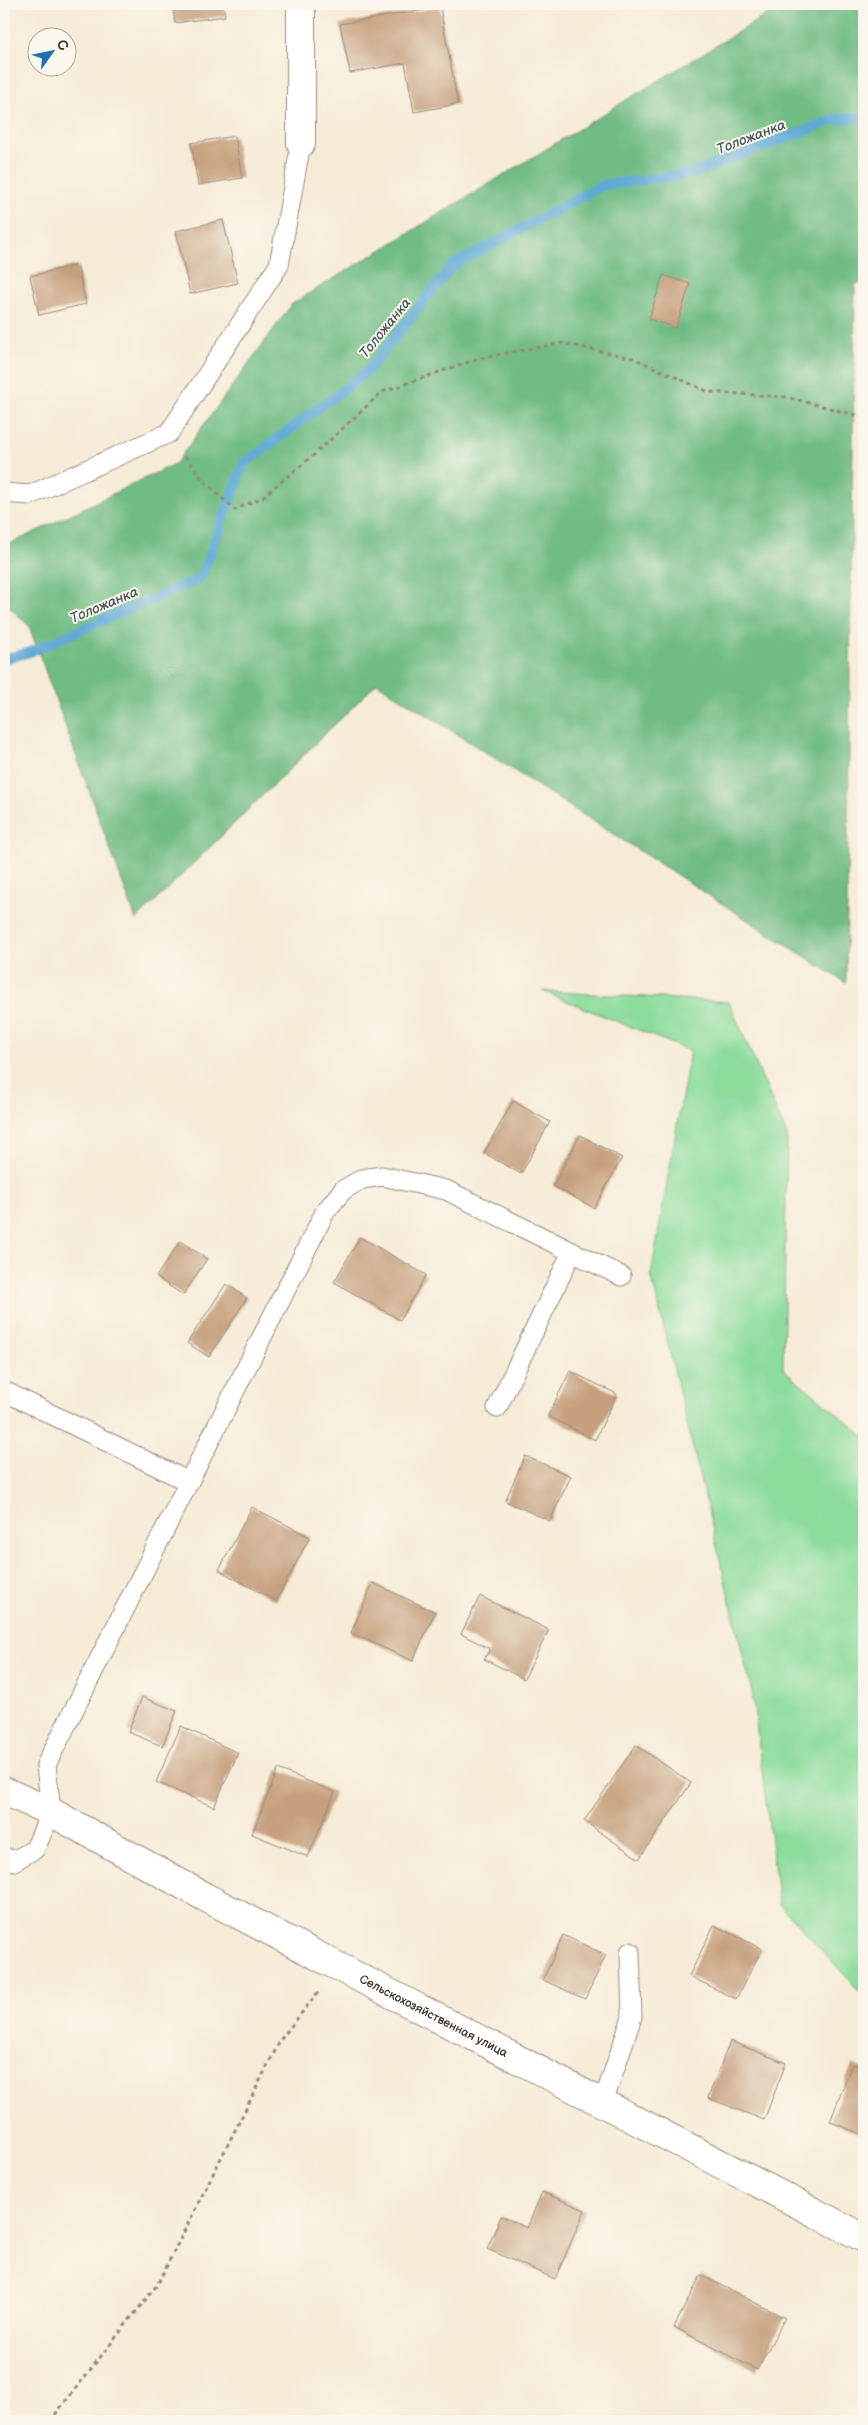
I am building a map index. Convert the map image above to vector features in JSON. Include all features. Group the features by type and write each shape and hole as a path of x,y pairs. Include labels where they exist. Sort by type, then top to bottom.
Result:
{"street":[{"path":"301,4 301,143"},
{"name":"Сельскохозяйственная улица","path":"4,1791 51,1812 205,1897 338,1967 864,2238"}],"lane":[{"path":"4,493 30,495 169,433 279,266 301,143"},
{"path":"4,1857 14,1861 36,1849 51,1812 46,1765 325,1212 343,1190 362,1178 382,1176 446,1190 621,1276"},
{"path":"497,1408 572,1252"},
{"path":"4,1392 189,1482"},
{"path":"603,2103 632,2017 630,1952"}],"path":[{"path":"203,480 235,510 267,493 315,454 382,392 480,358 562,344 633,358 709,392 786,397 864,417"},
{"path":"50,2421 156,2285 281,2039 338,1967"}],"green space":[{"path":"784,4 864,4 864,282 855,284 846,983 377,683 136,920 29,626 4,602 4,547 176,463 292,304"},
{"path":"542,991 729,1002 787,1135 783,1369 864,1436 864,1996 779,1904 752,1692 651,1275 690,1051"}],"building":[{"path":"172,4 223,4 225,16 175,23"},
{"path":"440,7 458,104 414,112 405,63 350,73 340,24"},
{"path":"235,136 242,178 198,185 191,143"},
{"path":"223,220 238,283 190,294 176,231"},
{"path":"77,265 86,304 39,315 30,276"},
{"path":"663,275 690,284 676,328 649,319"},
{"path":"513,1101 550,1122 521,1174 484,1153"},
{"path":"580,1135 622,1158 594,1208 553,1186"},
{"path":"360,1237 426,1275 400,1320 334,1282"},
{"path":"180,1241 207,1259 183,1295 156,1277"},
{"path":"226,1284 247,1298 209,1357 187,1343"},
{"path":"570,1371 617,1394 595,1440 548,1416"},
{"path":"525,1456 571,1476 550,1521 505,1501"},
{"path":"252,1507 310,1537 276,1601 219,1570"},
{"path":"373,1583 435,1612 413,1661 351,1633"},
{"path":"480,1596 549,1630 524,1679 484,1659 490,1649 461,1634"},
{"path":"142,1697 177,1711 162,1746 128,1732"},
{"path":"181,1726 238,1753 214,1807 156,1782"},
{"path":"636,1745 691,1783 639,1859 584,1821"},
{"path":"278,1769 335,1792 308,1857 252,1834"},
{"path":"714,1925 762,1949 736,1999 689,1976"},
{"path":"563,1935 606,1955 585,1999 543,1980"},
{"path":"730,2041 786,2063 764,2120 708,2098"},
{"path":"852,2064 864,2069 864,2135 830,2122"},
{"path":"542,2192 585,2210 555,2279 487,2249 501,2216 527,2228"},
{"path":"701,2275 785,2318 757,2370 674,2327"}],"waterway":[{"name":"Толожанка","path":"4,659 30,652 201,578 244,464 367,372 452,266 603,185 691,174 836,119 864,117"}]}
